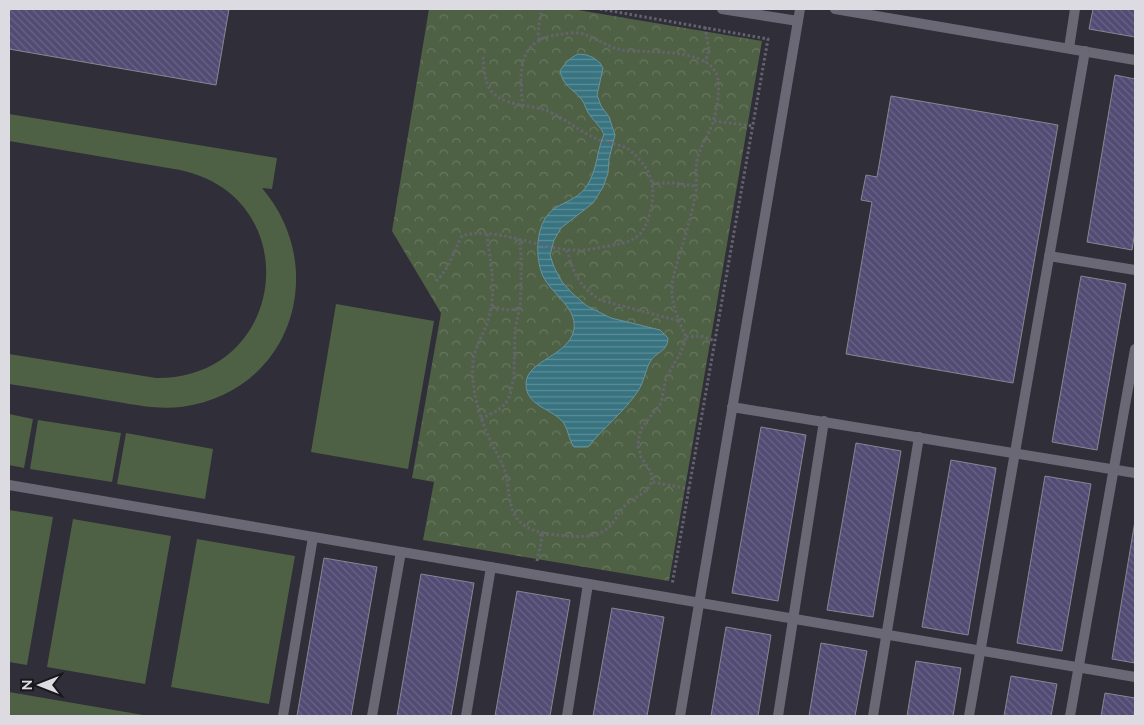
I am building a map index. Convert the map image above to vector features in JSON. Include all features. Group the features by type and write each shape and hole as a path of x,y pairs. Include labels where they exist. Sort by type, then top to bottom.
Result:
{"lane":[{"path":"722,9 798,22"},
{"path":"680,716 800,9"},
{"path":"835,9 1135,60"},
{"path":"1069,48 1075,9"},
{"path":"969,716 1085,51"},
{"path":"1050,256 1135,270"},
{"path":"1070,716 1135,349"},
{"path":"732,406 1135,472"},
{"path":"778,716 824,421"},
{"path":"873,716 919,437"},
{"path":"9,485 1135,677"},
{"path":"283,716 313,537"},
{"path":"372,716 401,552"},
{"path":"466,716 491,567"},
{"path":"567,716 588,584"}],"path":[{"path":"539,40 538,31 542,9"},
{"path":"600,9 768,39 672,586 662,584"},
{"path":"705,27 709,50 705,62"},
{"path":"487,234 493,294 492,306 489,319 475,350 473,363 474,385 481,418 504,468 514,515 529,528 543,533 573,536 592,535 603,532 627,503 646,492 652,482 651,472 641,457 638,446 639,437 641,429 661,403 666,378 681,352 686,337 674,307 672,286 696,196 697,159 714,121 719,88 716,71 705,62 681,54 612,48 583,34 569,33 548,36 539,40 527,50 522,66 521,80 523,106"},
{"path":"436,281 446,271 462,236 468,234 487,234 567,250 618,245 631,242 641,234 647,224 652,204 652,178 643,163 628,149 599,140 556,115 505,100 494,94 488,87 483,56"},
{"path":"714,121 753,126"},
{"path":"652,183 696,186"},
{"path":"481,418 498,410 506,403 514,378 515,328 520,309 521,252 519,239"},
{"path":"567,250 573,271 580,283 589,293 600,300 679,321"},
{"path":"492,306 506,310 520,309"},
{"path":"686,337 701,336 715,341"},
{"path":"652,482 689,489"},
{"path":"528,560 537,562 543,533"}],"green space":[{"path":"429,9 572,9 762,41 669,581 423,540 434,482 412,478 441,313 392,231"},
{"path":"9,114 277,158 272,189 262,188 283,220 294,254 296,289 289,323 273,353 250,378 219,397 172,408 134,405 9,384 9,354 156,378 200,370 233,350 255,320 266,284 263,248 249,214 221,187 180,170 9,141"},
{"path":"336,304 434,321 408,469 311,452"},
{"path":"9,414 33,419 24,468 9,465"},
{"path":"38,420 121,433 112,482 30,469"},
{"path":"126,433 213,449 205,499 117,484"},
{"path":"9,510 53,517 27,665 9,662"},
{"path":"73,519 171,536 145,684 47,667"},
{"path":"197,539 295,556 269,704 171,687"},
{"path":"9,692 149,716 9,716"}],"water":[{"path":"578,54 594,58 603,68 597,95 601,106 609,117 615,135 609,159 608,173 603,187 593,203 561,228 554,240 550,255 562,282 587,306 611,318 660,330 668,338 664,349 650,362 640,388 633,398 588,447 574,447 563,423 530,397 526,384 528,376 533,369 565,346 571,338 574,329 574,320 571,313 544,279 539,263 538,246 541,229 549,214 555,208 578,195 588,184 604,134 579,96 566,84 560,71 570,59"}],"building":[{"path":"9,9 229,9 216,85 9,49"},
{"path":"1093,9 1135,9 1135,37 1089,29"},
{"path":"1115,75 1135,79 1135,231 1132,250 1087,242"},
{"path":"891,96 1058,125 1013,383 846,354 872,202 861,200 866,175 877,177"},
{"path":"1081,276 1126,284 1097,450 1052,442"},
{"path":"761,427 806,435 778,601 732,593"},
{"path":"856,443 901,451 873,617 827,610"},
{"path":"951,460 996,468 968,635 922,627"},
{"path":"1045,476 1091,484 1062,651 1017,643"},
{"path":"1135,521 1135,663 1112,659"},
{"path":"324,558 377,567 351,716 297,716"},
{"path":"421,574 474,583 451,716 397,716"},
{"path":"517,591 570,600 550,716 495,716"},
{"path":"612,608 664,617 647,716 593,716"},
{"path":"726,627 771,635 758,716 711,716"},
{"path":"821,643 867,651 855,716 809,716"},
{"path":"916,661 961,668 953,716 907,716"},
{"path":"1011,676 1057,684 1051,716 1004,716"},
{"path":"1105,693 1135,698 1135,716 1101,716"}]}
